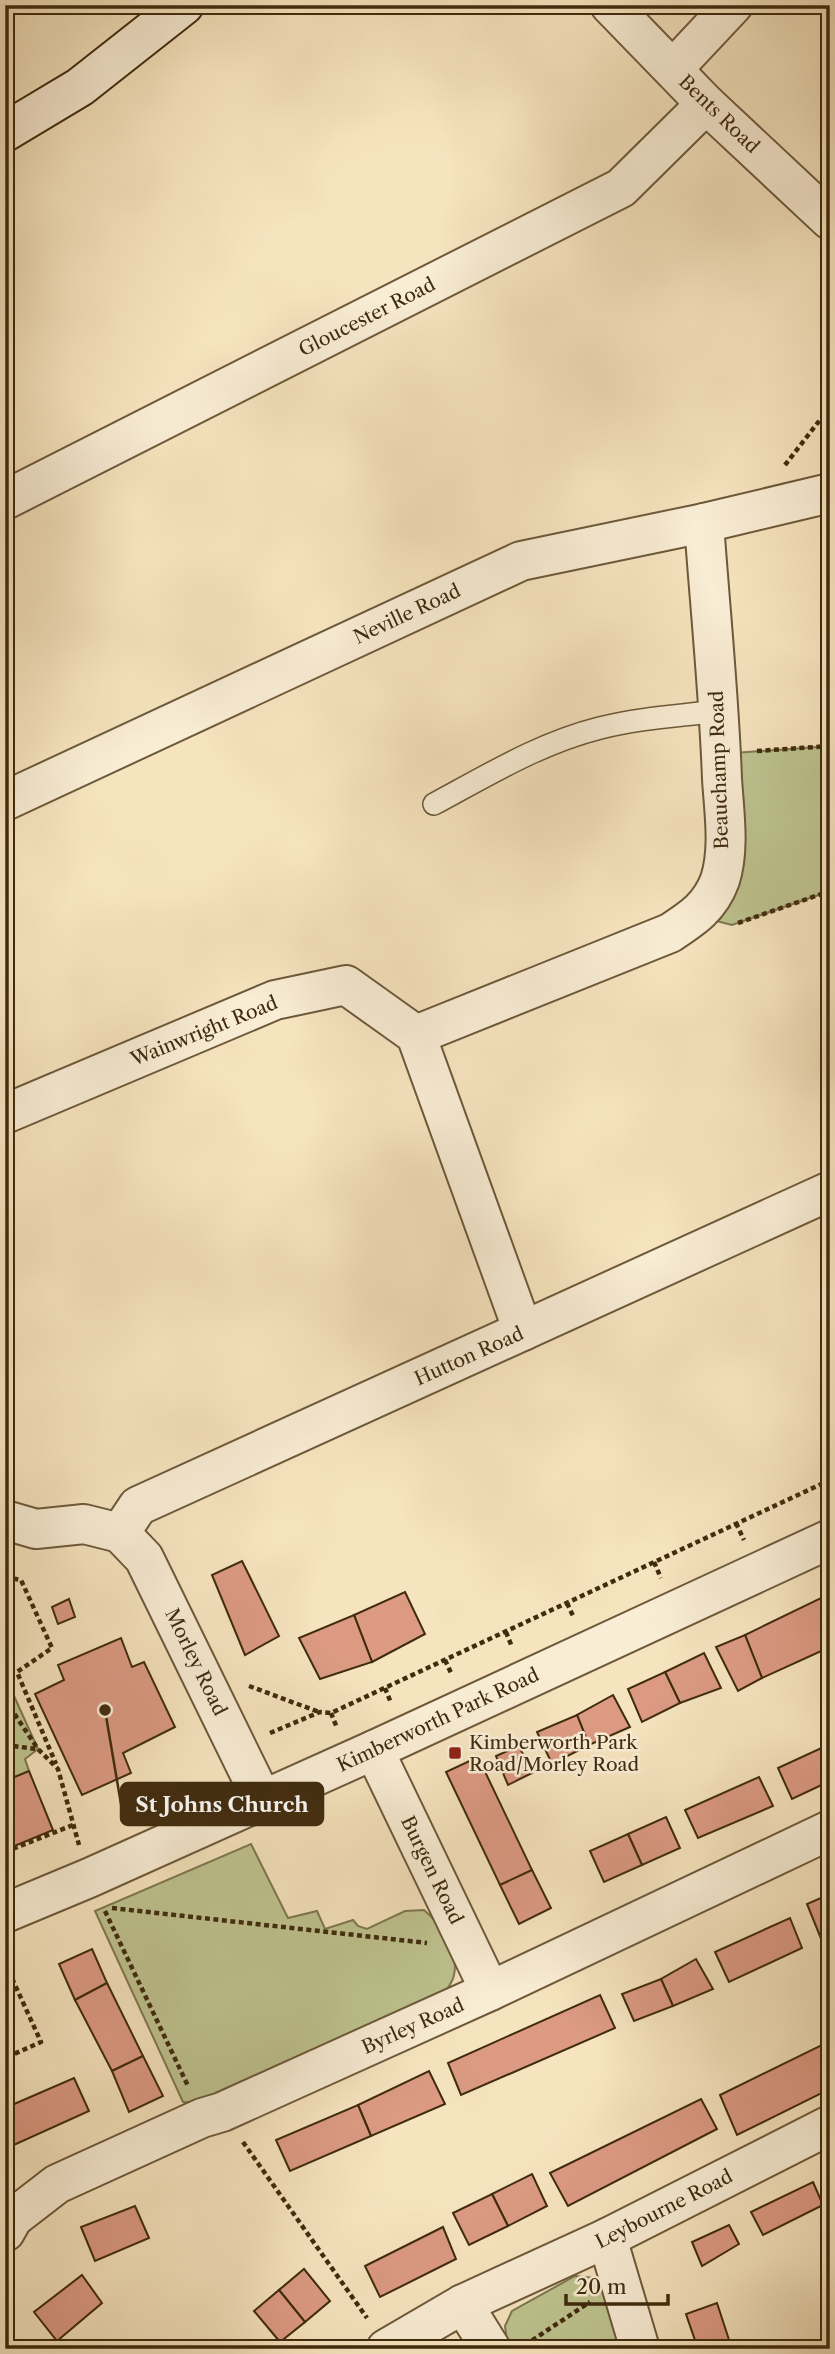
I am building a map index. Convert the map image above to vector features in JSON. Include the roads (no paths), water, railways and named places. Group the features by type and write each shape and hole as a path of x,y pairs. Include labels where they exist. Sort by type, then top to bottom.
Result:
{"street":[{"path":"5,132 80,87 184,5"},
{"name":"Bents Road","path":"610,5 706,104 830,220"},
{"path":"673,69 733,5"},
{"name":"Gloucester Road","path":"5,500 621,188 706,104"},
{"name":"Neville Road","path":"5,801 520,561 704,523 830,493"},
{"name":"Beauchamp Road","path":"416,1035 670,933 697,916 707,906 723,865 725,832 704,523"},
{"name":"Wainwright Road","path":"5,1114 275,1000 346,985 416,1035"},
{"path":"416,1035 523,1331"},
{"name":"Hutton Road","path":"120,1532 138,1506 830,1191"},
{"path":"5,1520 36,1529 84,1524 120,1532"},
{"name":"Morley Road","path":"120,1532 144,1558 262,1799"},
{"name":"Kimberworth Park Road","path":"5,1913 374,1750 830,1539"},
{"name":"Burgen Road","path":"374,1750 490,1991"},
{"name":"Byrley Road","path":"5,2232 13,2218 58,2184 490,1991 830,1830"},
{"name":"Leybourne Road","path":"387,2348 463,2304 607,2238 830,2125"},
{"path":"607,2238 639,2349"},
{"path":"463,2304 491,2349"}],"lane":[{"path":"433,804 513,761 566,738 602,727 718,711"}],"place":[{"name":"St Johns Church","path":"105,1710"},
{"name":"Kimberworth Park Road/Morley Road","path":"455,1753"}]}
